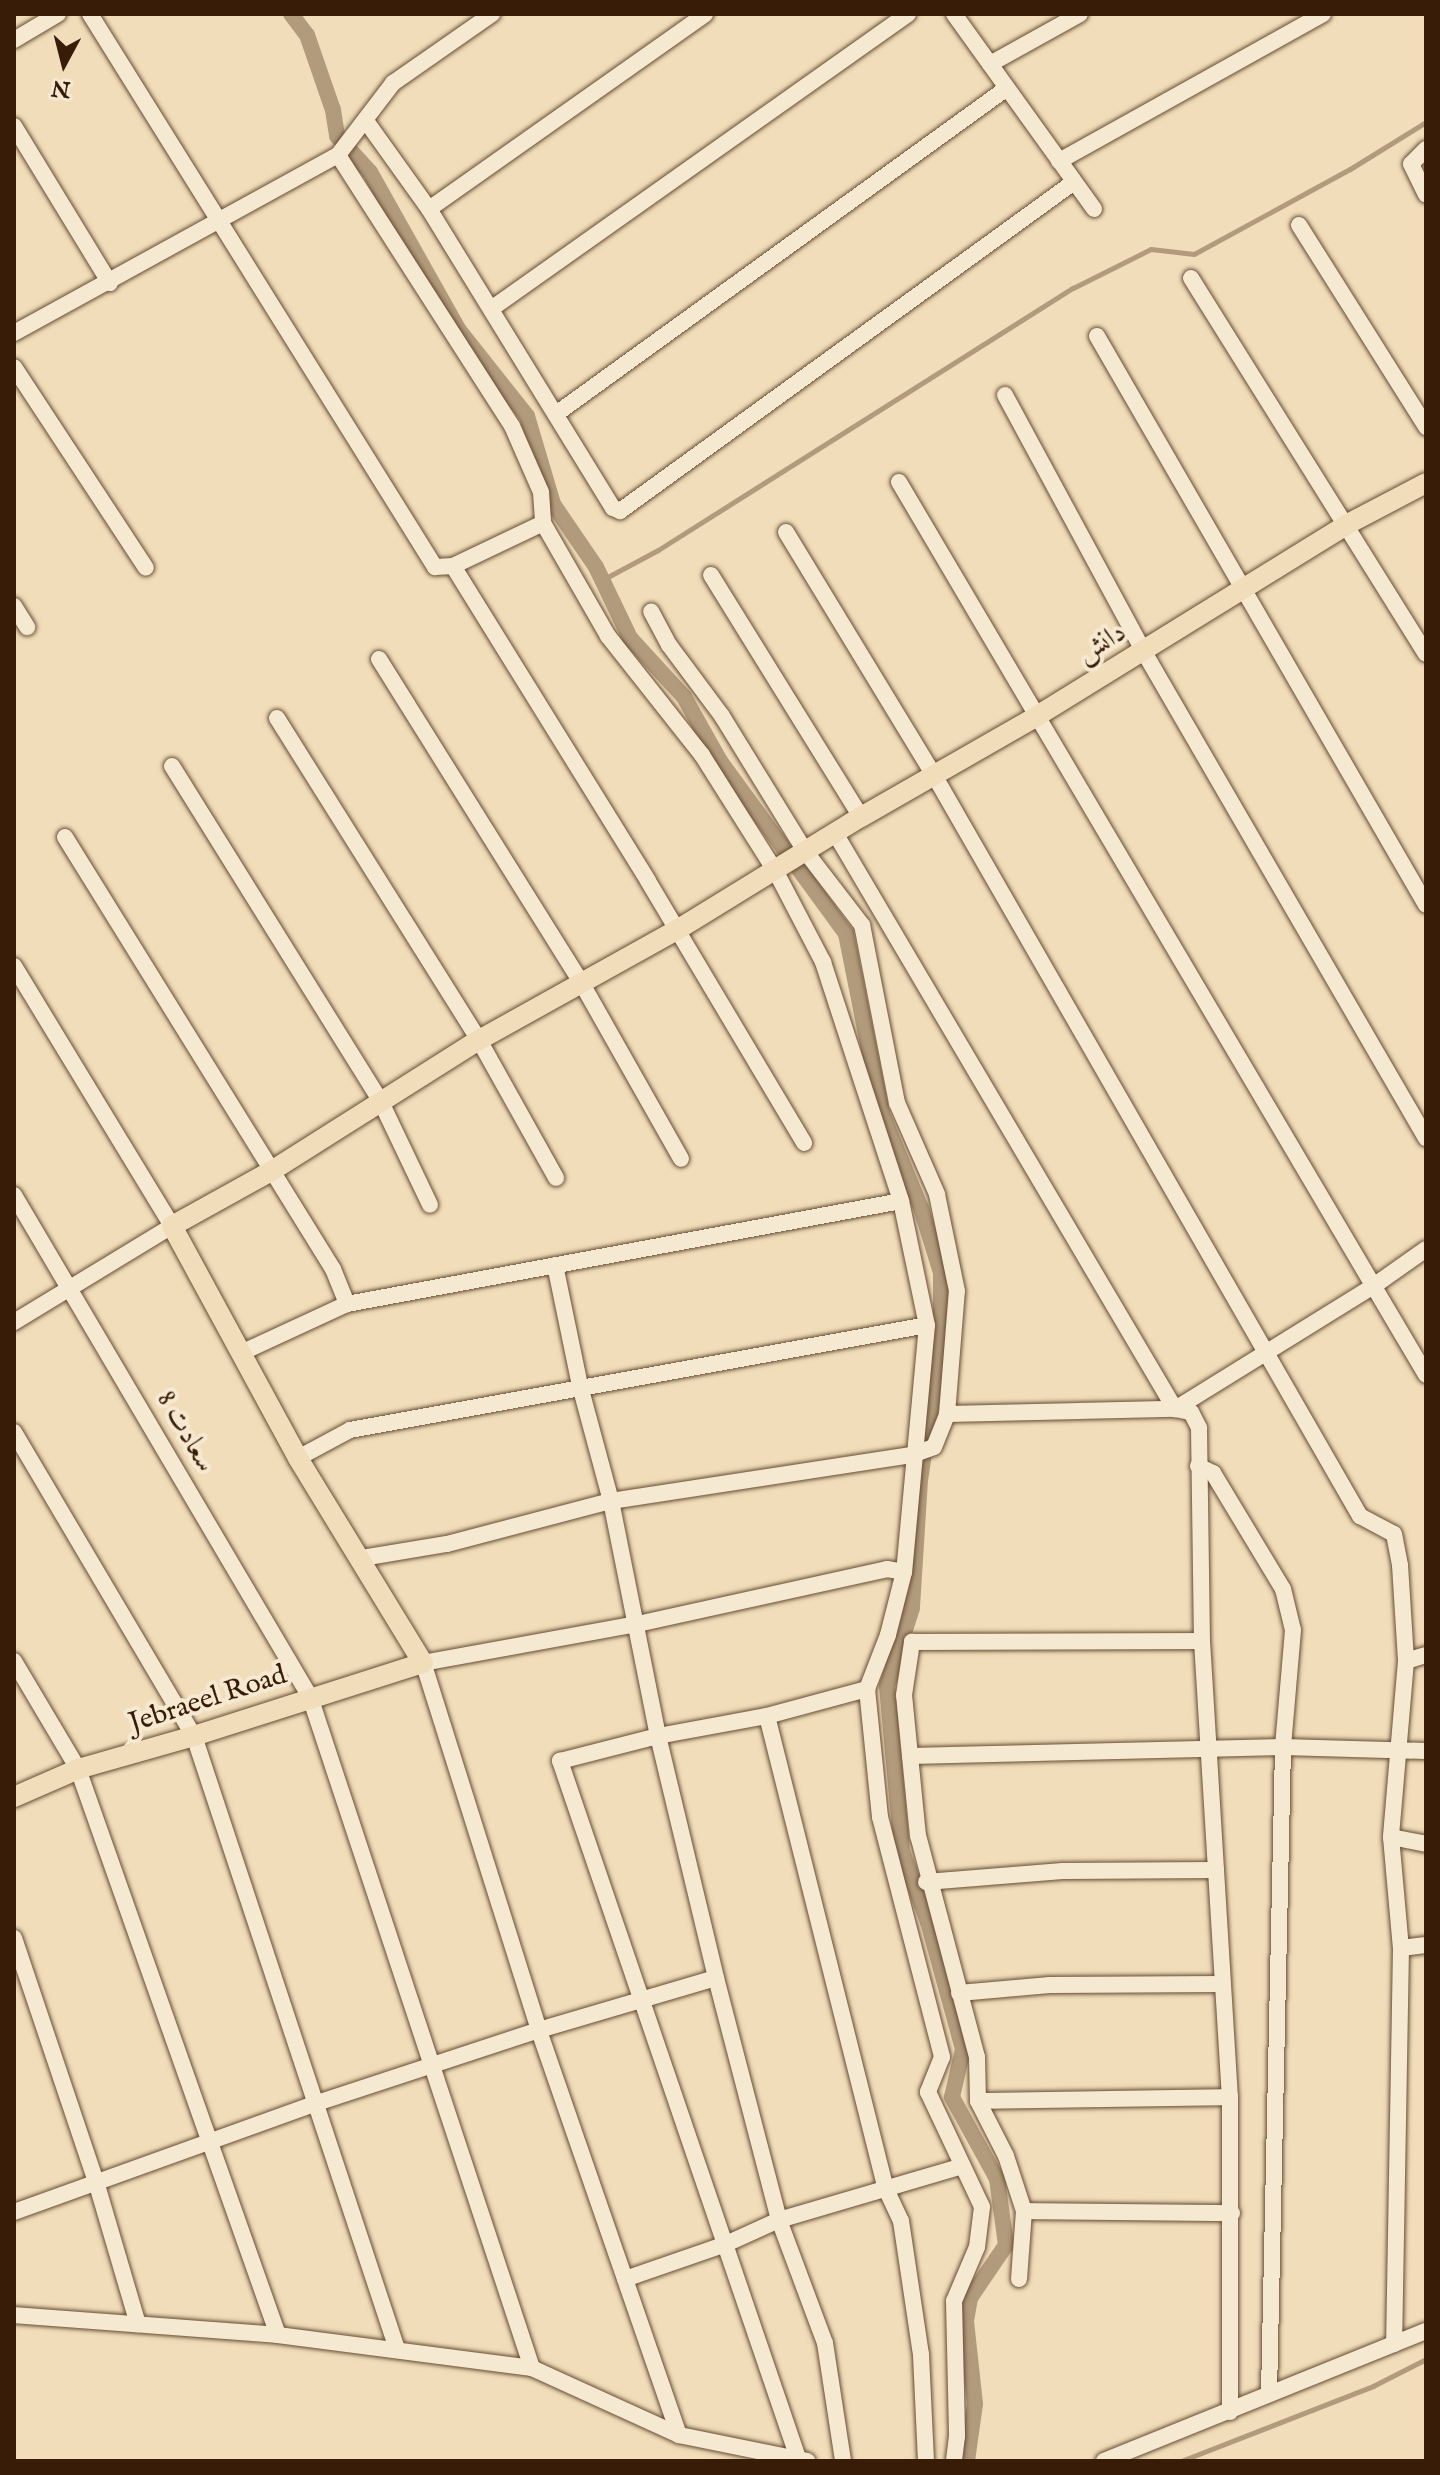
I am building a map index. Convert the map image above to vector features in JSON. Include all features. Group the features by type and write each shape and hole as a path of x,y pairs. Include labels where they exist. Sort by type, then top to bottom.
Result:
{"main road":[{"name":"دانش","path":"172,1226 273,1170 479,1040 776,872 861,817 1144,652 1346,525 1426,483"},
{"path":"172,1226 298,1458 362,1558 423,1663"},
{"name":"Jebraeel Road","path":"14,1797 78,1769 194,1736 423,1663"}],"street":[{"path":"14,40 58,14"},
{"path":"90,14 435,567 453,566 543,523"},
{"path":"14,333 110,283 216,220 338,155 393,83 492,14"},
{"path":"429,209 705,14"},
{"path":"491,309 908,14"},
{"path":"954,14 1094,209"},
{"path":"990,64 1080,14"},
{"path":"1059,161 1323,14"},
{"path":"556,414 1007,88"},
{"path":"366,121 429,209 613,508 626,510 1074,182"},
{"path":"14,126 110,283"},
{"path":"1426,149 1411,164 1426,195"},
{"path":"338,155 512,426 541,492 543,523 608,636 702,755 776,872 823,962 881,1148 901,1201 927,1325 912,1455 904,1572 888,1635 867,1689 880,1817 942,2057 928,2092 982,2207 977,2247 954,2301 957,2436 954,2461"},
{"path":"1299,225 1426,427"},
{"path":"1191,278 1426,654"},
{"path":"1097,336 1426,905"},
{"path":"14,367 146,568"},
{"path":"1005,395 1144,652 1426,1138"},
{"path":"899,482 1426,1375"},
{"path":"786,532 934,775 1360,1516 1394,1534 1400,1565 1406,1661 1401,1750 1391,1837 1401,1948 1394,2344"},
{"path":"453,566 804,1143"},
{"path":"711,575 861,817"},
{"path":"14,606 27,627"},
{"path":"362,1558 447,1544 611,1501 912,1455 934,1447 947,1414 957,1291 937,1194 897,1103 862,925 805,851 722,716 669,645 651,611"},
{"path":"379,659 581,982 681,1159"},
{"path":"277,718 479,1040 556,1178"},
{"path":"172,766 380,1100 430,1205"},
{"path":"835,833 1175,1409"},
{"path":"65,837 333,1269 347,1304"},
{"path":"14,966 172,1226 14,1322"},
{"name":"سعادت 8","path":"14,1195 310,1697 532,2368"},
{"path":"243,1352 347,1304 901,1201"},
{"path":"1175,1409 1375,1285 1426,1249"},
{"path":"555,1265 580,1386 611,1501 633,1625 658,1736 716,1978 779,2220 825,2343 843,2461"},
{"path":"298,1458 350,1430 927,1325"},
{"path":"947,1414 1175,1409 1191,1412 1199,1428 1202,1641 1230,2097 1230,2412"},
{"path":"14,1432 194,1736 397,2349"},
{"path":"1198,1466 1213,1473 1283,1589 1293,1630 1283,1747 1269,2393"},
{"path":"679,2435 539,2030 423,1663 633,1625 887,1569 904,1572"},
{"path":"1019,2279 1024,2211 1006,2156 978,2101 977,2057 918,1836 904,1695 912,1642 1202,1641"},
{"path":"1406,1661 1426,1655"},
{"path":"14,1661 78,1769 211,2138 278,2335"},
{"path":"804,2460 726,2244 560,1761 658,1736 767,1716 867,1689"},
{"path":"767,1716 886,2189 901,2221 921,2355 926,2461"},
{"path":"910,1756 1283,1747 1426,1751"},
{"path":"1391,1837 1426,1844"},
{"path":"929,1881 1063,1871 1216,1870"},
{"path":"14,1938 97,2185 138,2324"},
{"path":"1401,1948 1426,1945"},
{"path":"14,2212 97,2185 211,2138 539,2030 716,1978"},
{"path":"959,1993 1050,1985 1222,1984"},
{"path":"978,2101 1230,2097"},
{"path":"625,2279 726,2244 779,2220 962,2166"},
{"path":"1024,2211 1232,2213"},
{"path":"14,2315 278,2335 532,2368 679,2435 804,2460"},
{"path":"1104,2461 1426,2331"}],"waterway":[{"path":"291,14 307,35 333,110 337,136 370,172 458,329 527,416 553,504 596,567 630,638 684,697 720,761 846,934 882,1114 921,1208 941,1273 941,1340 920,1480 912,1608 887,1686 902,1851 928,1922 963,2049 952,2097 997,2179 1006,2245 970,2298 966,2321 975,2404 967,2461"},
{"path":"602,580 658,550 1073,288 1151,249 1194,254 1350,169 1426,122"},
{"path":"1181,2461 1373,2386 1426,2359"}]}
